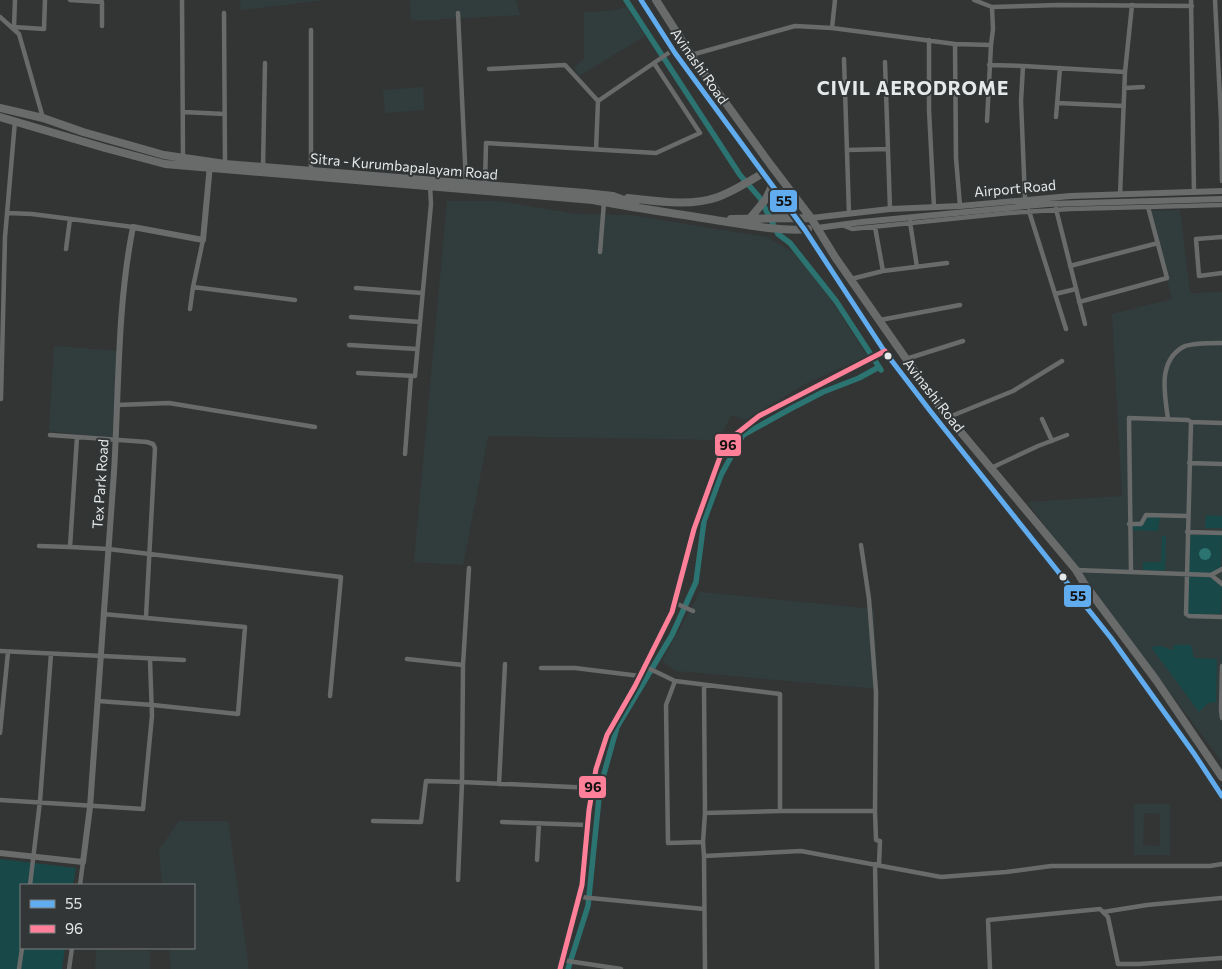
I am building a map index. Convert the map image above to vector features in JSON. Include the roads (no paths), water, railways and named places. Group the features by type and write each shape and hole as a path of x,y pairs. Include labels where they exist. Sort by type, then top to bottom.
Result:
{"main road":[{"name":"Avinashi Road","path":"641,0 673,51 761,175 772,186 804,230 885,351 931,412 1111,638 1222,796"},
{"name":"Avinashi Road","path":"656,0 691,55 811,218 906,359 949,417 1076,570 1085,585 1156,680 1222,777"},
{"path":"673,51 686,46"},
{"name":"Sitra - Kurumbapalayam Road","path":"0,108 43,118 83,132 210,165 430,183 485,184 609,199 764,227 804,230 817,228"},
{"path":"0,117 165,164 210,165"},
{"name":"Sitra - Kurumbapalayam Road","path":"210,165 225,164 311,171 593,200 609,199 725,219 811,218"},
{"path":"609,199 697,202 716,198 761,175"},
{"path":"754,218 772,186"}],"street":[{"path":"15,0 14,27 44,29 44,0"},
{"path":"70,0 102,1 102,26"},
{"path":"182,0 183,157"},
{"path":"832,28 835,0"},
{"path":"974,0 992,7 1060,2 1132,5 1145,3 1192,6"},
{"path":"1192,0 1194,192"},
{"path":"1215,0 1222,180"},
{"path":"1120,194 1125,72 1132,5"},
{"path":"987,120 989,65 993,29 992,7"},
{"path":"224,13 225,164"},
{"path":"458,13 466,183"},
{"path":"0,17 19,34 43,118"},
{"path":"691,55 795,26 832,28 955,44 991,45"},
{"path":"310,30 311,171"},
{"path":"929,40 929,110 934,206"},
{"path":"955,44 956,158 960,206"},
{"path":"598,101 673,51"},
{"path":"844,59 849,214"},
{"path":"485,184 486,143 656,153 700,134 655,62"},
{"path":"885,62 890,209"},
{"path":"263,167 265,63"},
{"path":"489,69 565,65 598,101 596,150"},
{"path":"989,65 1125,72"},
{"path":"1023,66 1021,101 1025,199"},
{"path":"1056,117 1060,68"},
{"path":"1125,88 1143,87"},
{"path":"1057,103 1124,106"},
{"path":"183,112 225,114"},
{"path":"1,399 5,237 15,121"},
{"path":"847,150 888,149"},
{"path":"190,309 202,240 210,165"},
{"path":"358,373 415,376 430,204 430,183"},
{"name":"Airport Road","path":"811,218 890,209 960,206 1025,199 1222,191"},
{"path":"600,252 609,199"},
{"name":"Airport Road","path":"817,228 1048,204 1222,199"},
{"path":"840,225 852,229 1029,211 1222,205"},
{"path":"1079,302 1167,278 1148,207"},
{"path":"1056,210 1085,324"},
{"path":"1029,211 1066,329"},
{"path":"8,213 32,214 133,227 202,240"},
{"path":"66,249 70,219"},
{"path":"910,222 917,267"},
{"path":"875,226 883,271"},
{"name":"Tex Park Road","path":"80,884 90,807 98,701 124,290 133,227"},
{"path":"1222,237 1196,239 1199,276 1222,273"},
{"path":"1070,266 1158,243"},
{"path":"851,279 883,271 947,263"},
{"path":"193,287 295,300"},
{"path":"356,288 422,293"},
{"path":"1055,294 1076,288"},
{"path":"878,320 960,305"},
{"path":"351,317 420,322"},
{"path":"906,359 963,341"},
{"path":"1168,419 1164,384 1165,369 1172,357 1184,346 1222,343"},
{"path":"349,345 417,349"},
{"path":"560,969 582,898 587,825 596,769 607,736 678,604 694,528 720,457 735,435 759,416 885,351"},
{"path":"949,417 1013,390 1062,361"},
{"path":"405,454 411,376"},
{"path":"117,405 169,403 315,427"},
{"path":"1131,572 1129,418 1222,423"},
{"path":"1042,419 1052,441"},
{"path":"1191,422 1186,614 1189,616 1222,617"},
{"path":"50,434 153,444 155,448 146,617"},
{"path":"991,468 1067,435"},
{"path":"70,547 77,437"},
{"path":"1189,463 1222,464"},
{"path":"1129,524 1141,524 1146,515 1188,516"},
{"path":"1187,532 1222,533"},
{"path":"861,545 870,599 876,692 875,810 876,840 880,841 877,864 877,969"},
{"path":"39,546 108,549 341,577 330,696"},
{"path":"458,880 462,782 463,665 468,568"},
{"path":"1076,570 1211,575 1222,569"},
{"path":"1211,575 1222,584"},
{"path":"678,604 691,610"},
{"path":"98,701 238,714 246,627 103,614"},
{"path":"0,651 150,660 184,660"},
{"path":"0,733 8,652"},
{"path":"30,884 40,801 51,654"},
{"path":"407,659 463,665"},
{"path":"0,800 40,801 90,807 143,809 153,705 150,660"},
{"path":"498,784 505,664"},
{"path":"1222,666 1222,718"},
{"path":"645,667 675,681 780,694 780,811"},
{"path":"541,668 575,668 640,676"},
{"path":"675,681 666,705 668,843 703,842"},
{"path":"704,685 705,814 703,842 705,969"},
{"path":"373,821 421,822 426,781 593,788"},
{"path":"705,814 875,810"},
{"path":"502,822 587,825"},
{"path":"537,860 539,823"},
{"path":"704,856 801,851 941,876 1006,872 1051,866 1210,866 1222,864"},
{"path":"0,853 83,862"},
{"path":"582,898 704,909"},
{"path":"1103,912 1148,905 1222,898"},
{"path":"990,969 988,920 1100,909 1108,917 1118,964 1222,958"},
{"path":"19,969 22,949"},
{"path":"69,969 72,949"},
{"path":"563,960 621,969"}],"waterway":[{"path":"626,0 740,175 760,198 778,234 790,243 836,301 881,370"},
{"path":"568,969 588,906 600,788 617,727 672,635 696,582 704,521 721,475 743,435 823,392 859,378 879,367"}],"district":[{"name":"CIVIL AERODROME","path":"913,87"}]}
